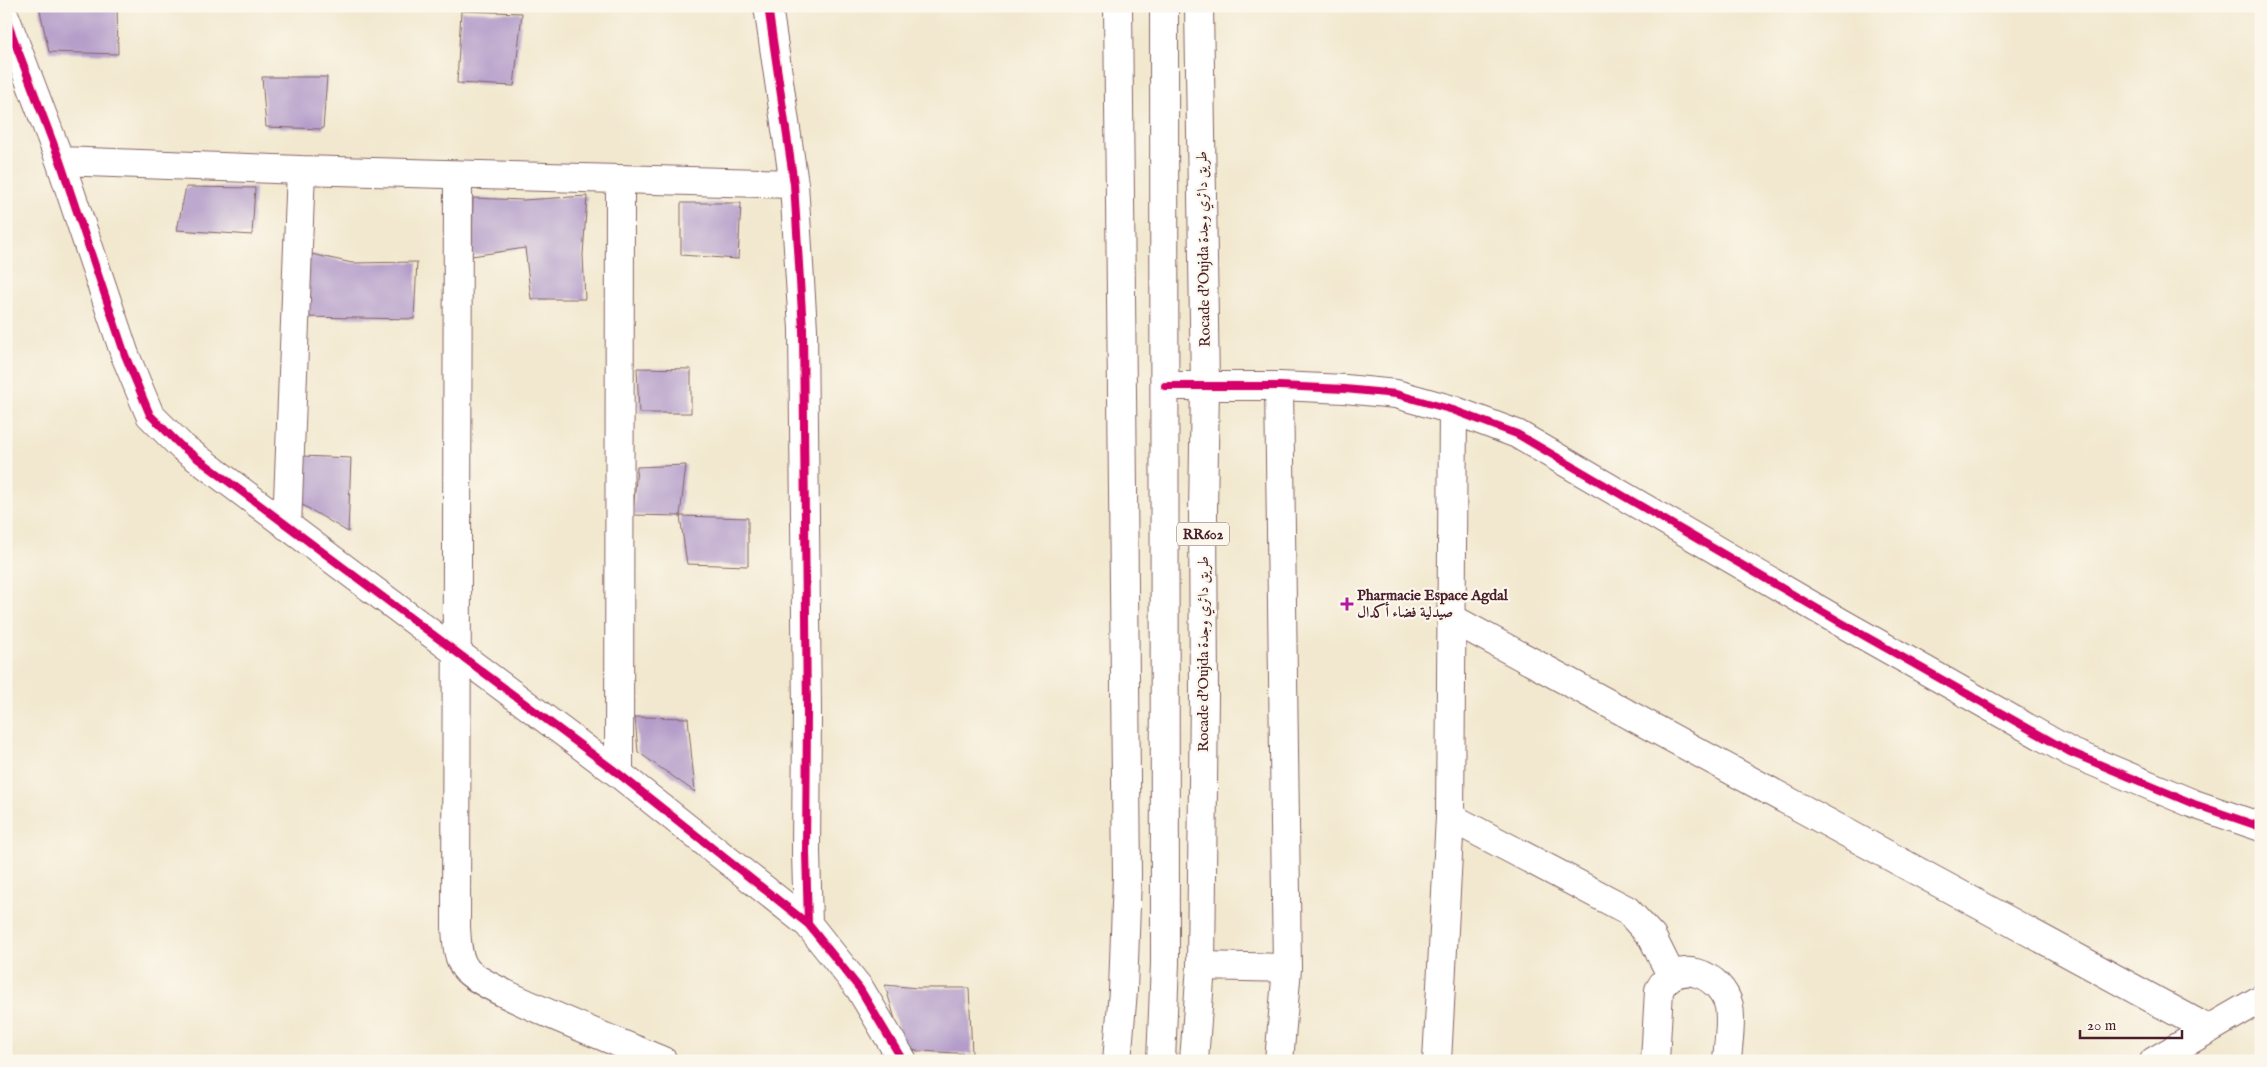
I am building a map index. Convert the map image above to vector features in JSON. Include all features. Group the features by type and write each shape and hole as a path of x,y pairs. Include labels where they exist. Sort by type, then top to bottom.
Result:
{"main road":[{"path":"768,6 794,184 803,329 808,924"},
{"path":"1117,1061 1123,991 1127,876 1118,6"},
{"name":"RR602","path":"1161,1061 1165,963 1164,6"},
{"name":"Rocade d'Oujda طريق دائري وجدة","path":"1194,1061 1201,966 1204,694 1202,513 1205,385 1199,6"},
{"path":"6,19 60,161 125,355 150,415 181,446 619,774 808,924 860,989 903,1061"},
{"path":"60,161 458,175 794,184"},
{"path":"287,526 301,170"},
{"path":"458,175 456,928 458,952 465,970 498,990 662,1061"},
{"path":"619,774 620,180"},
{"path":"1165,386 1279,386 1346,389 1396,394 1453,410 1516,434 1840,622 2070,752 2194,804 2261,828"},
{"path":"1279,386 1287,968 1280,1061"},
{"path":"1438,1061 1450,818 1453,410"},
{"path":"1451,618 2208,1029"},
{"path":"1450,818 1627,910 1652,937 1671,975"},
{"path":"1201,966 1287,968"},
{"path":"1655,1061 1658,990 1663,981 1680,971 1690,971 1700,975 1719,988 1725,996 1730,1014 1727,1061"},
{"path":"2154,1061 2261,999"}],"building":[{"path":"39,6 117,6 118,54 49,52"},
{"path":"461,11 522,13 514,86 457,83"},
{"path":"262,77 327,77 323,129 266,127"},
{"path":"186,187 255,188 252,235 177,230"},
{"path":"587,196 583,255 585,299 531,299 525,248 472,256 473,198 523,200"},
{"path":"681,203 741,203 738,259 681,255"},
{"path":"307,253 352,263 417,262 414,319 303,317"},
{"path":"637,368 691,369 691,413 639,413"},
{"path":"301,456 351,458 348,532 301,504"},
{"path":"686,465 680,516 633,515 637,467"},
{"path":"680,516 748,518 748,566 687,564"},
{"path":"635,717 688,718 695,792 638,752"},
{"path":"885,985 918,988 969,988 972,1054 904,1050"}],"cycle path":[{"path":"768,6 794,184 803,329 808,924 860,989 903,1061"},
{"path":"6,19 60,161 125,355 150,415 181,446 619,774 808,924"},
{"path":"1165,386 1279,386 1345,389 1396,394 1453,410 1517,434 1840,622 2070,752 2194,804 2261,827"}],"place":[{"name":"Pharmacie Espace Agdal صيدلية فضاء أكدال","path":"1347,604"}]}
